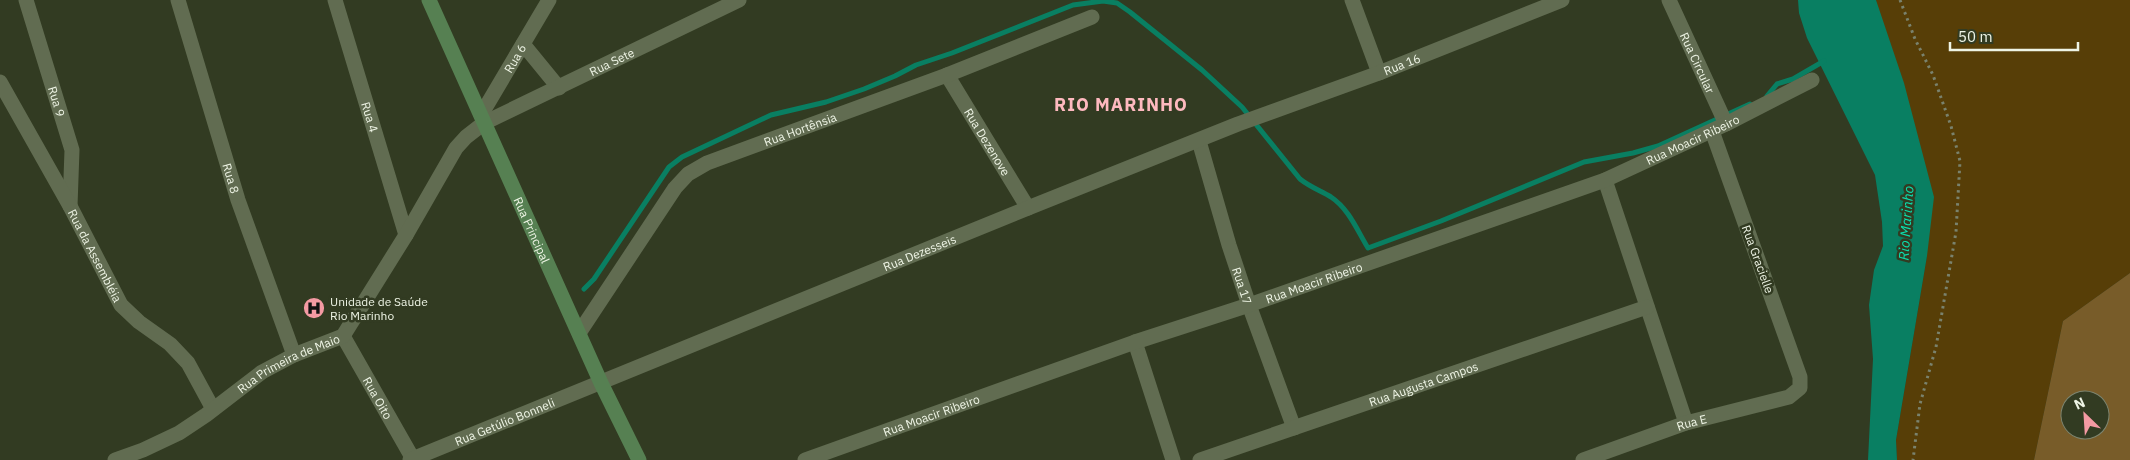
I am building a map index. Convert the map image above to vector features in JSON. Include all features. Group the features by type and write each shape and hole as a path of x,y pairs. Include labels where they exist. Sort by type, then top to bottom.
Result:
{"main road":[{"name":"Rua Principal","path":"429,0 601,383 639,460"}],"street":[{"name":"Rua 9","path":"26,0 72,150 70,206"},
{"name":"Rua 8","path":"178,0 238,200 294,354"},
{"name":"Rua 4","path":"335,0 406,235"},
{"name":"Rua 6","path":"483,119 549,0"},
{"name":"Rua Sete","path":"483,119 559,88 738,0"},
{"path":"1352,0 1379,73"},
{"name":"Rua 16","path":"1238,124 1379,73 1562,0"},
{"name":"Rua Circular","path":"1669,0 1720,120"},
{"name":"Rua Hortênsia","path":"579,333 675,188 688,174 707,163 947,76 1092,17"},
{"path":"524,44 559,88"},
{"name":"Rua Dezenove","path":"947,76 1028,208"},
{"name":"Rua Moacir Ribeiro","path":"806,460 1135,342 1249,305 1605,180 1720,120 1812,80"},
{"name":"Rua da Assembléia","path":"0,82 70,206 121,305 139,322 170,344 188,363 214,410"},
{"name":"Rua Primeira de Maio","path":"115,460 143,450 179,433 214,410 262,372 294,354 344,336 406,235 456,148 483,119"},
{"name":"Rua Gracielle","path":"1720,120 1800,376 1800,388"},
{"name":"Rua Dezesseis","path":"601,383 1238,124"},
{"name":"Rua 17","path":"1199,140 1229,245 1294,428"},
{"path":"1605,180 1686,423"},
{"name":"Rua Augusta Campos","path":"1200,460 1647,307"},
{"name":"Rua Oito","path":"344,336 412,460"},
{"path":"1135,342 1173,460"},
{"name":"Rua Getúlio Bonneli","path":"412,460 601,383"},
{"name":"Rua E","path":"1583,460 1686,423 1789,397 1800,388"}],"path":[{"path":"1900,0 1915,39 1934,75 1951,126 1960,161 1956,232 1936,347 1920,404 1913,460"}],"shaded area":[{"path":"1876,0 2130,0 2130,273 2063,321 2034,460 1897,460 1896,440 1927,256"},
{"path":"2130,273 2130,460 2034,460 2063,321"}],"water":[{"name":"Rio Marinho","path":"1798,0 1876,0 1904,83 1934,197 1927,256 1896,440 1897,460 1868,460 1873,359 1869,305 1874,270 1883,246 1882,222 1875,175 1807,38 1799,13"}],"waterway":[{"path":"584,289 594,279 669,167 682,157 771,115 826,102 864,89 916,65 952,53 1073,5 1103,1 1117,3 1202,70 1242,107 1300,179 1331,197 1343,207 1368,248 1441,221 1584,162 1633,153 1658,146 1750,104"},
{"path":"1767,96 1777,84 1793,79 1824,61"}],"place":[{"name":"Unidade de Saúde Rio Marinho","path":"314,308"}],"district":[{"name":"RIO MARINHO","path":"1121,104"}]}
